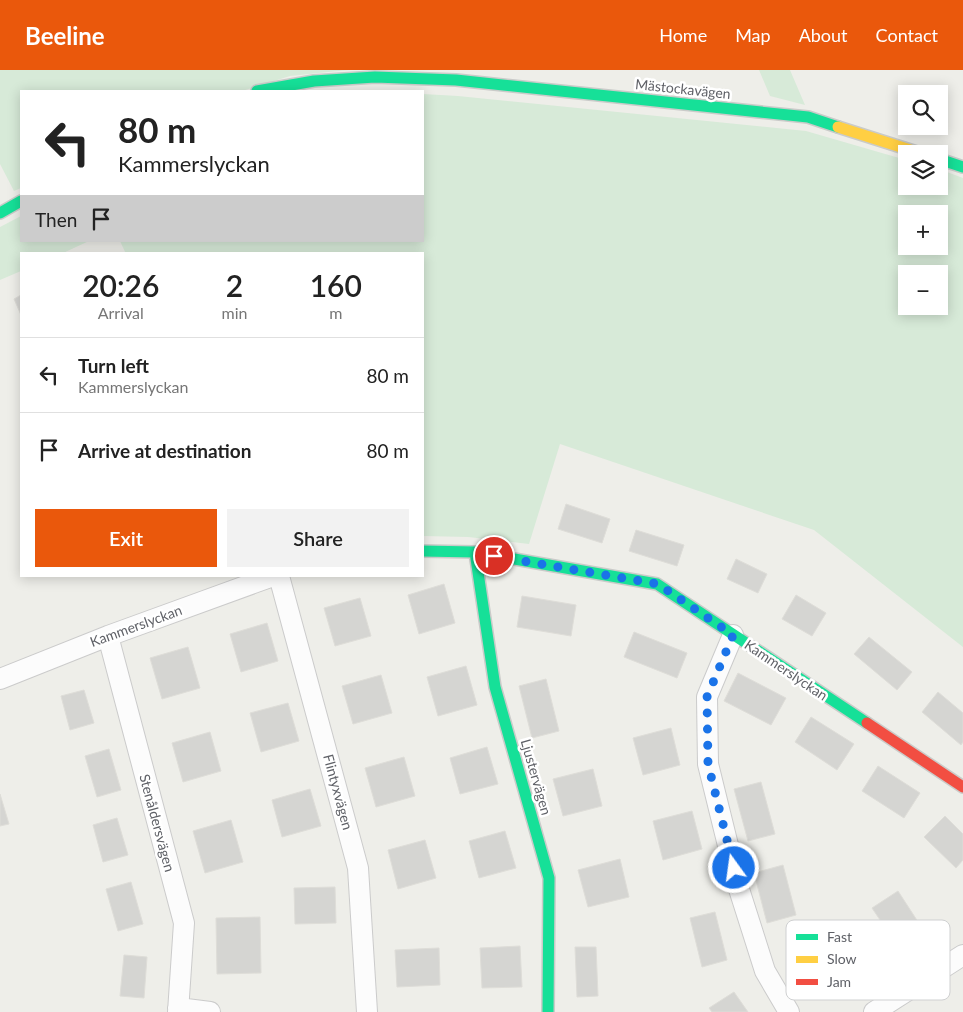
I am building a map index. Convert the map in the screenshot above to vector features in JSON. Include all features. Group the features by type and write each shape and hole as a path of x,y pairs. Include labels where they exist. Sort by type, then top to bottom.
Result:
{"street":[{"name":"Mästockavägen","path":"262,90 314,80 375,77 456,80 808,117 898,146"},
{"path":"948,162 963,167"},
{"path":"0,213 20,202"},
{"name":"Kammerslyckan","path":"424,551 475,552 658,584 963,787"},
{"name":"Ljustervägen","path":"475,552 494,687 549,878 548,1012"},
{"name":"Kammerslyckan","path":"0,680 108,636 270,577"},
{"name":"Flintyxvägen","path":"279,577 358,868 367,1012"},
{"path":"733,635 707,697 708,764 738,886 765,971 790,1012"},
{"name":"Stenåldersvägen","path":"108,636 184,923 178,1010"},
{"path":"950,963 963,955"},
{"path":"874,1012 893,1000"},
{"path":"178,1010 210,1012"}],"green space":[{"path":"0,70 348,70 290,76 245,90 20,90 20,188 14,191 0,164"},
{"path":"759,70 790,70 805,105 770,96"},
{"path":"424,94 806,131 898,158 898,195 948,195 948,172 963,178 963,647 814,530 560,444 529,544 468,537 424,536 424,252 125,252 120,242 424,242"},
{"path":"20,217 20,242 87,242 65,252 20,252 20,271 0,280 0,227"}],"building":[{"path":"20,296 20,313 14,299"},
{"path":"566,504 610,519 602,543 558,529"},
{"path":"636,530 684,545 677,566 629,551"},
{"path":"736,559 767,574 758,593 727,579"},
{"path":"444,584 455,623 419,634 408,595"},
{"path":"796,595 826,613 812,636 782,619"},
{"path":"522,596 576,605 571,636 517,627"},
{"path":"360,598 371,636 335,646 324,608"},
{"path":"267,623 278,661 241,672 230,634"},
{"path":"634,632 687,653 677,678 624,657"},
{"path":"869,637 912,672 897,690 854,654"},
{"path":"188,647 200,688 162,699 150,658"},
{"path":"466,666 477,705 438,716 427,677"},
{"path":"738,673 786,698 771,725 724,701"},
{"path":"381,675 392,713 353,724 342,686"},
{"path":"546,679 559,731 532,738 519,686"},
{"path":"84,690 94,723 70,730 61,696"},
{"path":"938,692 963,713 963,742 961,745 922,712"},
{"path":"288,703 299,741 261,752 250,713"},
{"path":"811,717 854,744 837,770 795,742"},
{"path":"671,728 680,765 643,775 633,738"},
{"path":"210,732 221,771 183,782 172,743"},
{"path":"487,747 498,784 460,794 450,758"},
{"path":"109,749 121,790 97,797 85,756"},
{"path":"404,757 415,796 376,807 365,768"},
{"path":"878,766 920,793 904,818 862,791"},
{"path":"593,769 602,806 563,816 553,779"},
{"path":"761,782 775,834 748,841 734,789"},
{"path":"310,789 321,826 282,837 272,800"},
{"path":"0,794 9,824 0,826"},
{"path":"692,811 702,849 663,860 653,821"},
{"path":"945,816 963,834 963,860 956,868 924,837"},
{"path":"117,818 128,855 103,862 93,825"},
{"path":"231,820 243,862 205,873 193,831"},
{"path":"505,831 516,868 479,878 469,841"},
{"path":"425,840 436,878 398,889 388,850"},
{"path":"620,859 629,897 588,907 578,870"},
{"path":"783,865 796,915 767,923 754,873"},
{"path":"131,882 143,924 118,931 106,889"},
{"path":"335,887 336,923 295,924 294,888"},
{"path":"898,891 917,920 880,920 872,908"},
{"path":"715,912 727,960 702,967 690,918"},
{"path":"260,917 261,973 217,974 216,918"},
{"path":"520,946 522,987 482,988 480,948"},
{"path":"575,947 596,947 598,996 577,997"},
{"path":"439,948 440,985 397,987 395,950"},
{"path":"124,955 147,957 144,998 120,996"},
{"path":"734,992 748,1012 712,1012 709,1008"}],"traffic: fast":[{"path":"263,90 314,81 375,77 456,80 808,117 838,127"},
{"path":"948,162 963,167"},
{"path":"0,213 20,202"},
{"path":"424,551 475,552 657,584 867,723"},
{"path":"475,552 495,687 549,878 548,1012"}],"traffic: slow":[{"path":"838,127 898,146"}],"traffic: jam":[{"path":"867,723 963,787"}],"route":[{"path":"494,556 658,584 733,635 707,697 708,764 734,868"}]}
